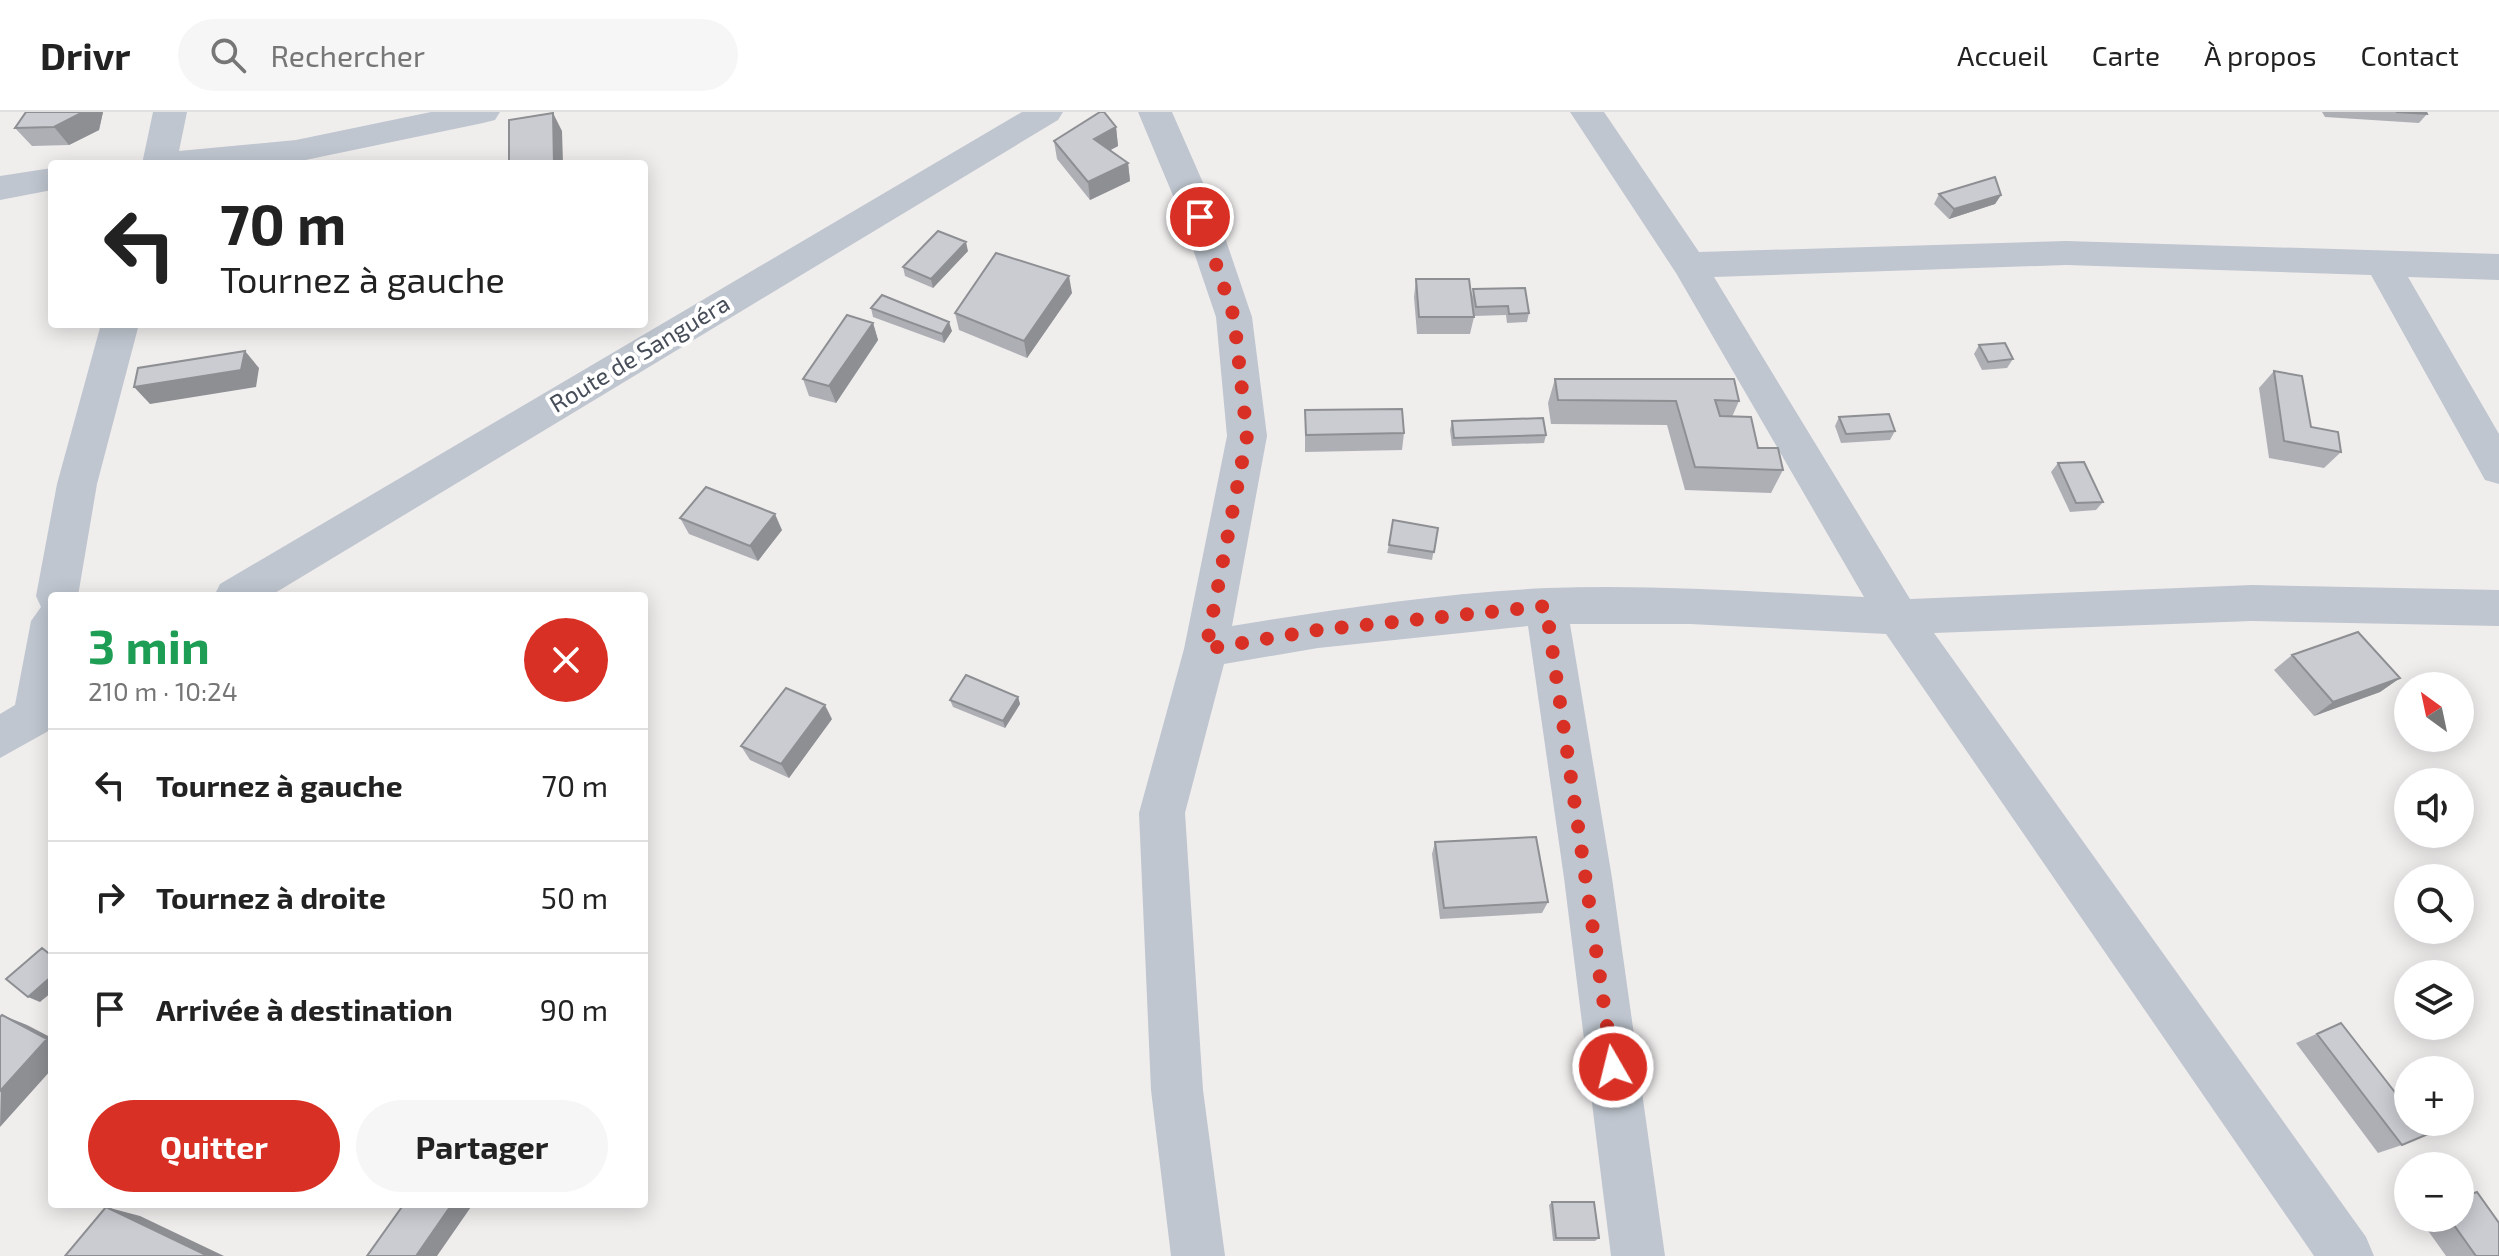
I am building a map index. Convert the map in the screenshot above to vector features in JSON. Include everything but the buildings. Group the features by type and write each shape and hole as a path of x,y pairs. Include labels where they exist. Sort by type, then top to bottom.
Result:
{"street":[{"path":"160,160 170,112"},
{"path":"201,160 296,151 483,112"},
{"name":"Route de Sanguéra","path":"242,592 1046,112"},
{"path":"1155,112 1200,217 1234,317 1247,436 1206,649 1162,813 1177,1090 1198,1256"},
{"path":"1587,112 1689,265 1898,617 2347,1256"},
{"path":"0,188 48,180"},
{"path":"1689,265 2066,253 2499,267"},
{"path":"2382,263 2499,469"},
{"path":"58,592 77,484 119,328"},
{"path":"1206,649 1318,630 1546,606 1690,606 1898,617 2252,603 2499,608"},
{"path":"1546,606 1588,878 1638,1256"},
{"path":"29,720 48,638"}],"route":[{"path":"1200,217 1234,317 1247,436 1206,649 1318,630 1546,606 1588,878 1613,1067"}]}
